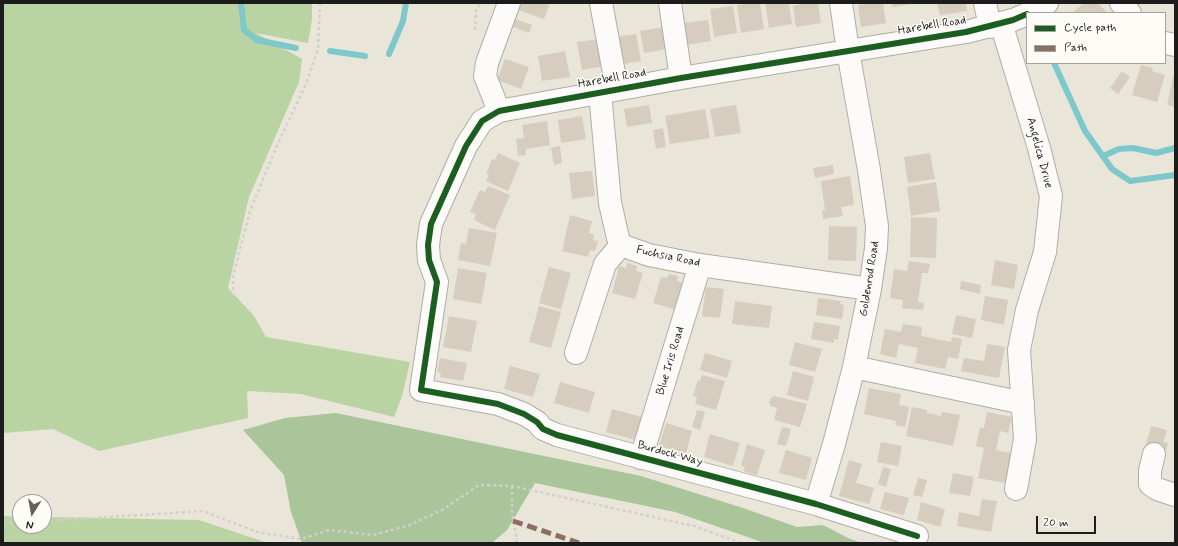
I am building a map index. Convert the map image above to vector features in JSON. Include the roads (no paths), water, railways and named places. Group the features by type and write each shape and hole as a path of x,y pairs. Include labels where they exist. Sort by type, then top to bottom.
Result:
{"street":[{"path":"499,111 485,76 487,63 509,3"},
{"name":"Fuchsia Road","path":"601,3 608,91 610,203 618,238 621,244 649,255 700,265 870,289"},
{"path":"670,3 681,78"},
{"name":"Goldenrod Road","path":"816,504 834,444 854,367 870,289 876,248 877,226 869,170 841,3"},
{"name":"Angelica Drive","path":"985,3 996,25 1039,148 1051,196 1044,252 1027,310 1019,350 1024,403 1025,439 1016,489"},
{"name":"Harebell Road","path":"1030,12 1047,3"},
{"path":"1121,3 1129,12"},
{"name":"Harebell Road","path":"421,390 437,282 429,260 428,245 431,224 466,146 482,121 499,111 681,78 966,32 996,25 1026,14"},
{"path":"576,353 605,264 621,244"},
{"name":"Blue Iris Road","path":"641,458 700,265"},
{"path":"854,367 1024,403"},
{"name":"Burdock Way","path":"421,390 498,404 524,414 537,422 543,429 557,435 816,504 916,536"},
{"path":"1154,454 1150,471 1150,484 1157,489 1175,495"}],"waterway":[{"path":"241,3 244,30 257,40 296,48"},
{"path":"389,54 403,21 406,3"},
{"path":"330,51 365,56"},
{"path":"1054,64 1085,131 1112,169 1130,181 1175,175"},
{"path":"1103,156 1119,149 1133,148 1156,153 1175,148"}]}
